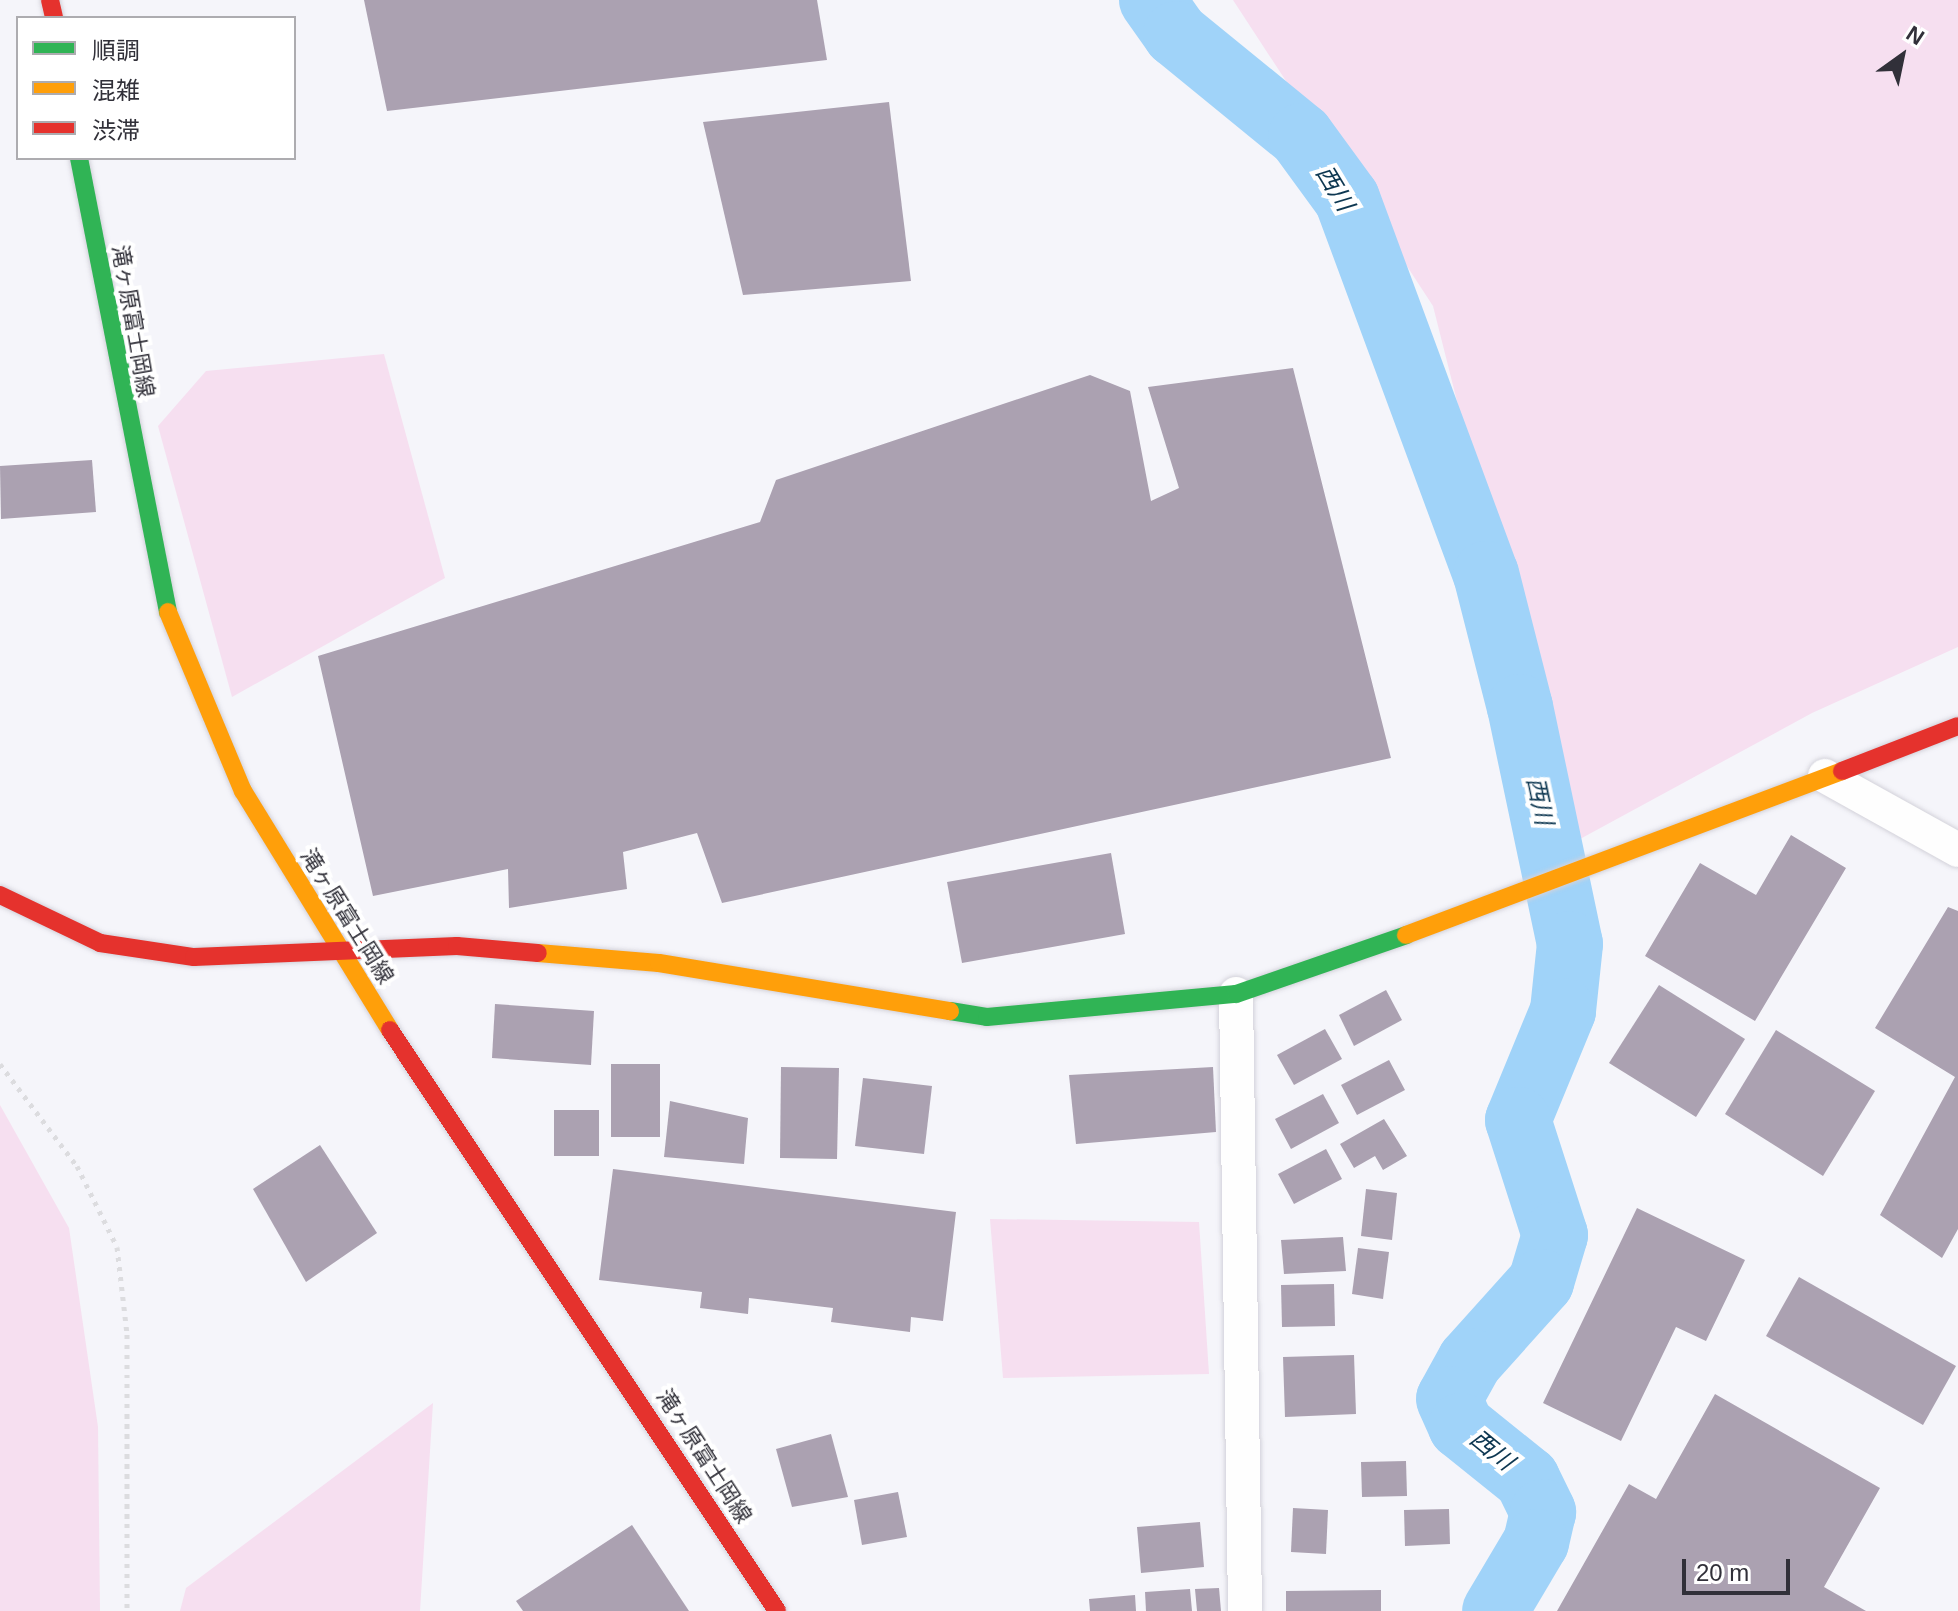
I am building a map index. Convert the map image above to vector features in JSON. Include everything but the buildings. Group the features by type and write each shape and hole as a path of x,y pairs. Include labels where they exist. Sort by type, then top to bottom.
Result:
{"street":[{"name":"滝ヶ原富士岡線","path":"79,160 153,559 179,650 243,791 339,953 777,1611"},
{"path":"0,895 100,943 194,957 457,946 659,963 987,1017 1236,994 1571,878 1958,726"},
{"path":"1825,776 1958,850"},
{"path":"1236,994 1245,1611"}],"path":[{"path":"0,1064 77,1166 117,1247 127,1334 127,1611"}],"shaded area":[{"path":"1233,0 1958,0 1958,647 1812,713 1569,845 1433,306"},
{"path":"384,354 445,578 232,697 158,426 206,371"},
{"path":"0,1105 69,1228 98,1427 100,1611 0,1611"},
{"path":"990,1219 1199,1222 1209,1374 1003,1378"},
{"path":"433,1403 420,1611 180,1611 186,1588"}],"waterway":[{"name":"西川","path":"1152,0 1176,34 1301,136 1347,199 1486,574 1520,707 1570,944 1563,1011 1518,1120 1555,1235 1541,1282 1470,1361 1449,1399 1461,1426 1527,1479 1543,1512 1536,1542 1495,1611"}],"traffic: fast":[{"path":"79,160 168,612"},
{"path":"950,1011 987,1017 1236,994 1406,935"}],"traffic: slow":[{"path":"168,612 243,791 390,1030"},
{"path":"1406,935 1842,771"},
{"path":"538,953 659,963 950,1011"}],"traffic: jam":[{"path":"50,0 54,16"},
{"path":"1842,771 1958,726"},
{"path":"0,895 100,943 194,957 457,946 538,953"},
{"path":"390,1030 777,1611"}]}
